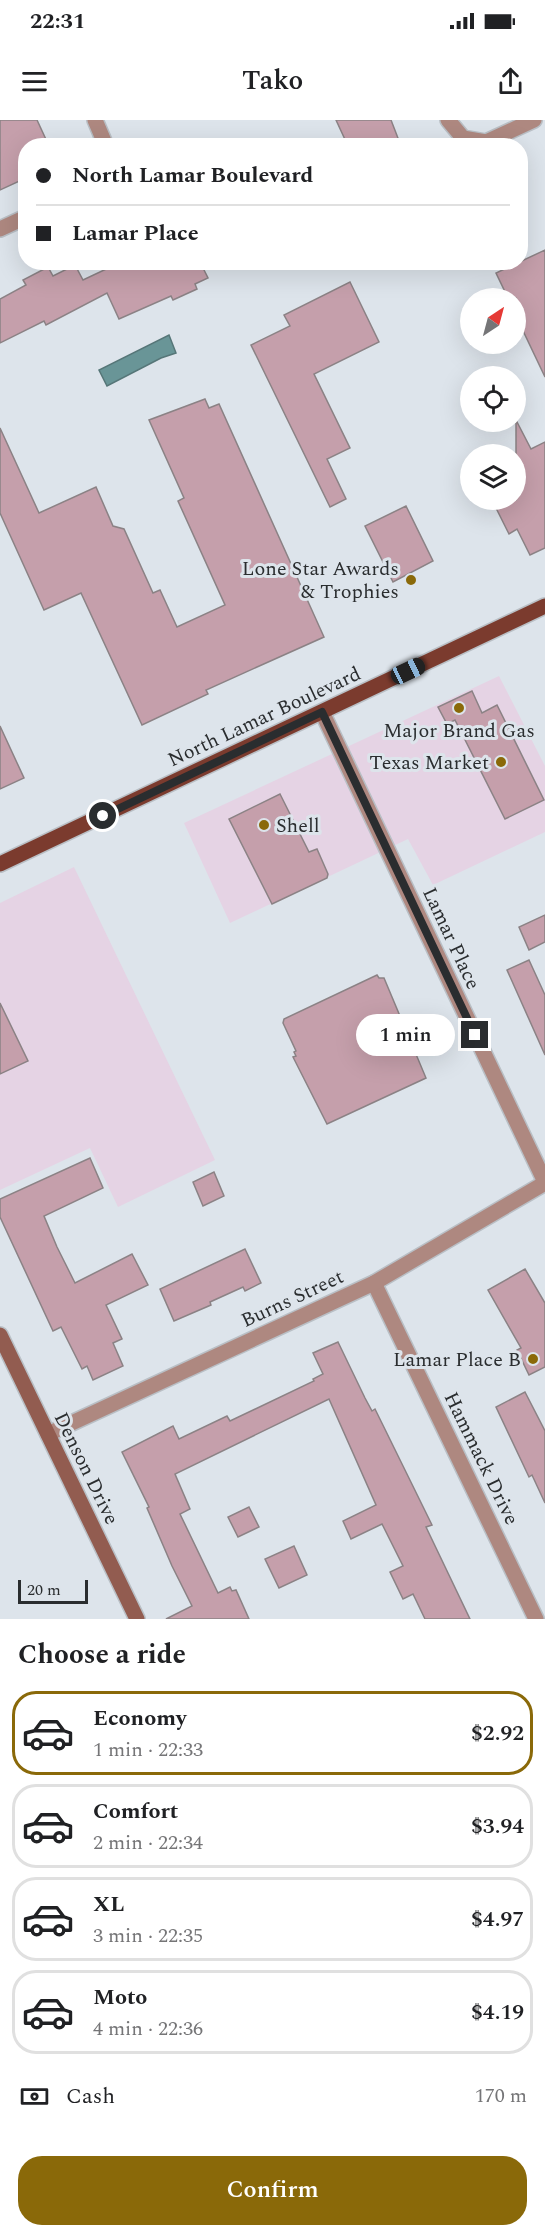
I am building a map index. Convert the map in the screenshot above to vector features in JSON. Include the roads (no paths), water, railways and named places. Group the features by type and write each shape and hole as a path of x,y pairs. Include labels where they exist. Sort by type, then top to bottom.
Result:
{"main road":[{"name":"North Lamar Boulevard","path":"0,864 545,606"}],"street":[{"path":"94,120 102,138"},
{"path":"448,120 463,138"},
{"path":"495,138 534,120"},
{"path":"0,229 18,221"},
{"name":"Lamar Place","path":"322,712 545,1182"},
{"name":"Burns Street","path":"48,1434 374,1283 545,1182"},
{"name":"Hammack Drive","path":"374,1283 536,1619"},
{"name":"Denson Drive","path":"0,1335 137,1619"}],"water":[{"path":"169,335 176,353 161,358 107,386 99,370"}],"place":[{"name":"Lone Star Awards & Trophies","path":"411,580"},
{"name":"Major Brand Gas","path":"459,708"},
{"name":"Texas Market","path":"501,762"},
{"name":"Shell","path":"264,825"},
{"name":"Lamar Place B","path":"533,1359"}]}
